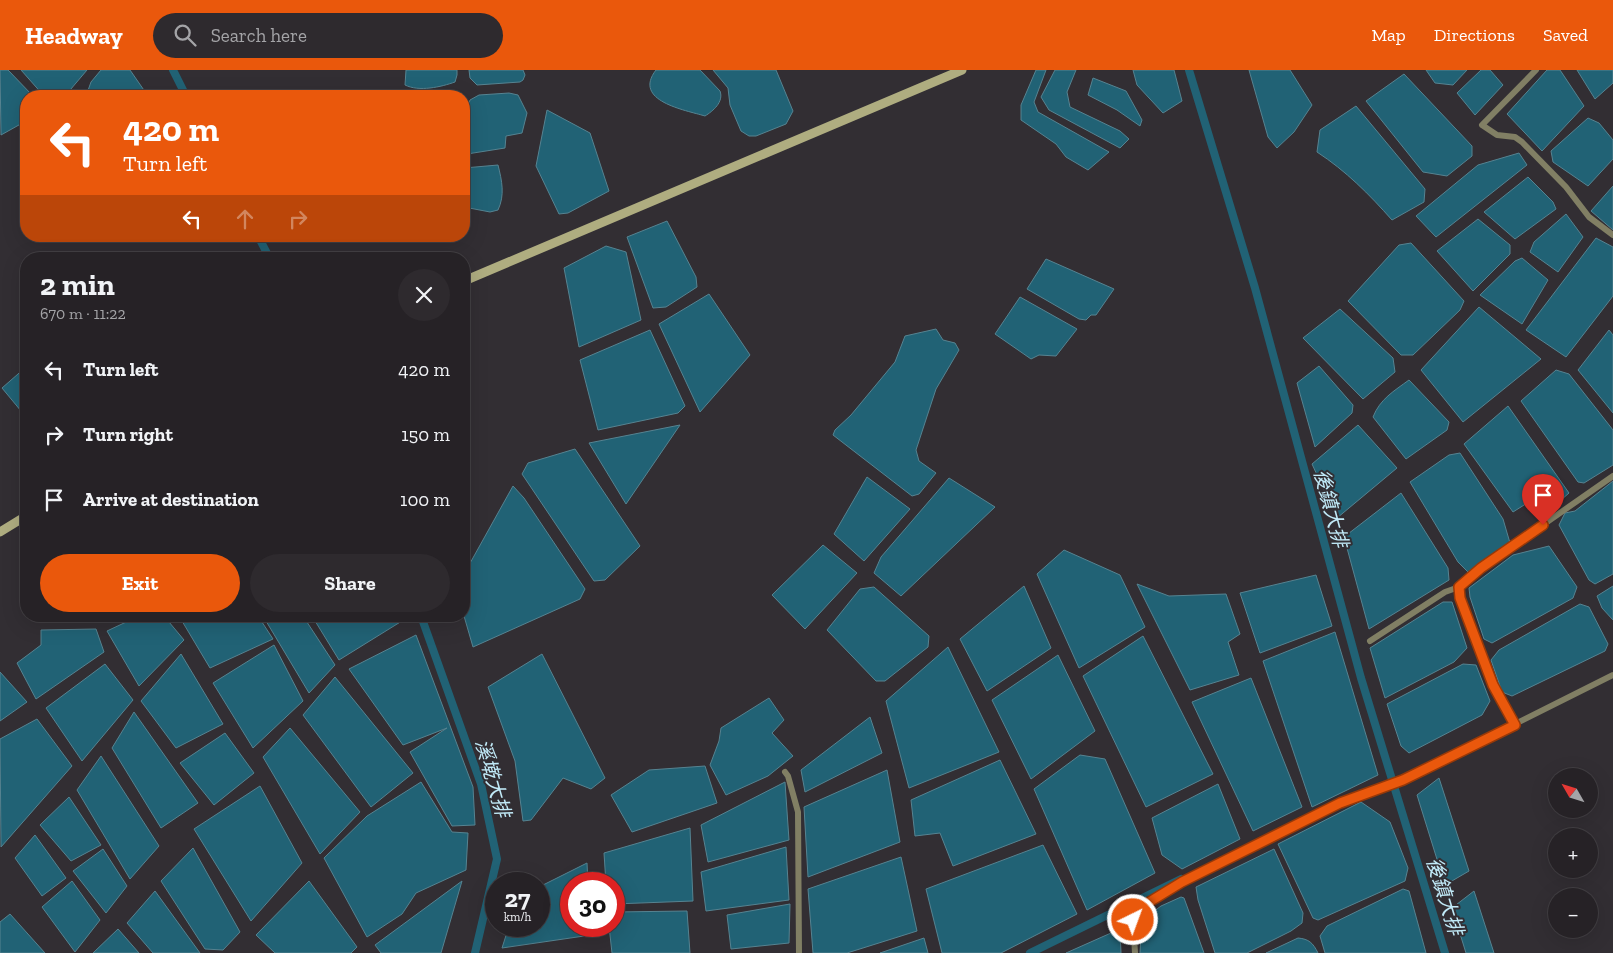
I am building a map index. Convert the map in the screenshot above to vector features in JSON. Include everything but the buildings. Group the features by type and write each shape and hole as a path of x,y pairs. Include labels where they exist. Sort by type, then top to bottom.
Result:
{"main road":[{"path":"470,278 962,70"},
{"path":"0,532 20,520"}],"street":[{"path":"1536,70 1482,125 1497,135 1516,137 1522,142 1566,187 1589,217 1613,235"},
{"path":"1370,641 1445,592 1459,587 1481,568 1613,476"},
{"path":"1459,587 1460,598 1484,663 1493,685 1515,725"},
{"path":"1135,953 1133,920 1138,910 1182,882 1340,803 1403,780 1610,676 1613,684"},
{"path":"785,772 788,776 798,812 799,953"}],"water":[{"path":"0,70 8,70 27,90 20,90 20,124 1,135"},
{"path":"21,70 87,70 70,90 39,90"},
{"path":"101,70 130,70 144,90 88,90 91,82"},
{"path":"406,70 457,70 457,75 455,82 449,84 430,88 417,88 405,85"},
{"path":"469,70 523,70 525,75 520,82 477,85 470,78"},
{"path":"656,70 700,70 720,91 719,102 705,116 674,107 664,102 656,97 651,89 650,81"},
{"path":"713,70 776,70 793,111 786,124 756,136 749,136 741,131 730,105 728,88"},
{"path":"1036,70 1046,70 1034,102 1038,112 1109,152 1088,170 1066,157 1056,144 1021,120 1021,105"},
{"path":"1055,70 1076,70 1067,92 1070,107 1120,131 1129,139 1120,148 1049,110 1041,97"},
{"path":"1133,70 1174,70 1182,101 1163,113 1137,85"},
{"path":"1249,70 1290,70 1312,105 1294,132 1277,148 1268,137"},
{"path":"1426,70 1467,70 1453,85 1435,83"},
{"path":"1481,70 1490,70 1503,85 1475,115 1457,93"},
{"path":"1547,70 1560,70 1584,106 1542,151 1507,114"},
{"path":"1577,70 1613,70 1613,83 1595,99"},
{"path":"1404,74 1472,146 1472,156 1447,176 1423,172 1366,101"},
{"path":"1093,78 1126,91 1142,120 1140,126 1117,110 1088,95"},
{"path":"509,93 518,95 527,113 522,133 506,136 505,148 470,154 470,100 479,95"},
{"path":"1356,106 1425,189 1424,202 1392,220 1357,183 1317,152 1320,130"},
{"path":"547,110 590,133 609,191 568,213 559,214 536,166"},
{"path":"1588,118 1599,123 1613,140 1613,159 1588,186 1553,162 1551,151"},
{"path":"1519,153 1527,165 1436,237 1416,216 1478,165"},
{"path":"498,165 502,182 502,193 498,210 490,212 470,208 470,167"},
{"path":"1528,177 1553,202 1556,209 1515,239 1484,212"},
{"path":"1613,186 1613,230 1591,211"},
{"path":"1566,214 1583,237 1558,272 1530,252 1534,242"},
{"path":"1478,219 1510,245 1510,254 1473,291 1437,251"},
{"path":"667,221 696,277 697,287 666,307 653,308 627,237"},
{"path":"1596,238 1613,247 1613,296 1566,357 1526,330"},
{"path":"1411,243 1464,301 1460,310 1413,355 1401,355 1348,301 1399,245"},
{"path":"606,246 626,252 641,320 579,347 564,268"},
{"path":"1522,258 1548,280 1522,324 1480,295 1515,261"},
{"path":"1046,259 1114,289 1096,315 1091,315 1086,320 1079,319 1027,289"},
{"path":"709,294 750,355 700,412 659,324"},
{"path":"1020,297 1077,329 1056,356 1039,355 1031,359 995,334"},
{"path":"1479,307 1541,359 1463,422 1421,370"},
{"path":"1340,309 1393,358 1395,372 1363,399 1303,338"},
{"path":"936,329 943,340 955,343 959,350 936,389 916,450 919,461 936,473 919,494 912,496 833,435 835,430 851,415 895,362 905,336"},
{"path":"650,330 685,406 678,413 598,430 580,360"},
{"path":"1609,330 1613,335 1613,413 1578,370"},
{"path":"1319,366 1353,405 1352,413 1315,447 1297,383"},
{"path":"1556,370 1569,374 1613,430 1613,465 1584,483 1578,482 1521,401"},
{"path":"20,372 20,410 2,388"},
{"path":"1409,380 1449,422 1447,430 1406,459 1373,417 1379,405"},
{"path":"1508,406 1569,493 1552,508 1532,500 1513,512 1464,444"},
{"path":"680,425 626,504 589,443"},
{"path":"1358,425 1397,468 1337,518 1312,464"},
{"path":"575,449 640,546 605,580 594,581 522,474 528,463"},
{"path":"1460,453 1503,519 1510,543 1468,572 1458,562 1410,482 1449,455"},
{"path":"867,477 910,509 864,561 834,534"},
{"path":"949,478 995,507 901,596 874,573 881,557"},
{"path":"1613,481 1613,574 1595,584 1589,580 1559,525 1565,513 1575,511"},
{"path":"513,486 524,498 585,589 580,599 473,647 466,622 470,622 470,563"},
{"path":"1401,493 1448,568 1449,580 1369,629 1344,537"},
{"path":"823,545 857,573 805,629 772,595"},
{"path":"1549,546 1577,587 1573,598 1492,643 1484,639 1470,597 1469,588 1513,555"},
{"path":"1064,550 1120,575 1145,627 1079,668 1037,574"},
{"path":"1316,575 1332,626 1260,653 1240,593"},
{"path":"1137,584 1169,596 1226,594 1240,634 1228,642 1239,675 1190,690"},
{"path":"1024,586 1051,648 987,691 960,639"},
{"path":"1613,586 1613,620 1602,608 1597,596"},
{"path":"874,587 929,636 928,647 885,681 876,681 827,630 860,589"},
{"path":"1443,602 1452,602 1467,648 1454,662 1385,698 1370,648"},
{"path":"1580,604 1589,607 1608,644 1605,651 1512,696 1502,692 1491,660 1499,650"},
{"path":"126,622 169,622 184,640 139,686 107,631"},
{"path":"183,622 262,622 273,639 210,668"},
{"path":"267,622 307,622 335,665 309,693"},
{"path":"316,622 400,622 339,660"},
{"path":"96,629 104,652 36,699 17,663 41,645 41,630"},
{"path":"1335,632 1378,775 1312,807 1263,661"},
{"path":"416,635 473,787 475,825 452,826 410,752 447,728 403,745 349,669"},
{"path":"1143,636 1213,774 1146,807 1083,676"},
{"path":"274,645 303,701 253,748 213,683"},
{"path":"948,647 999,752 909,788 886,701"},
{"path":"181,654 223,724 176,748 141,701"},
{"path":"542,654 605,778 591,789 563,778 531,820 523,821 515,761 488,687"},
{"path":"1058,655 1095,731 1031,779 992,700"},
{"path":"105,664 133,700 82,761 46,708"},
{"path":"1463,664 1476,665 1490,701 1482,715 1409,753 1401,746 1387,704"},
{"path":"0,672 27,702 0,721"},
{"path":"335,677 413,773 371,807 303,715"},
{"path":"1251,678 1302,807 1253,831 1192,702"},
{"path":"769,698 784,720 772,733 793,756 768,776 726,795 710,765 719,741 721,728"},
{"path":"134,712 198,803 161,828 112,748"},
{"path":"870,717 882,753 805,792 801,770"},
{"path":"37,719 72,766 1,847 0,739"},
{"path":"290,728 360,812 320,854 263,757"},
{"path":"225,733 254,773 214,805 180,763"},
{"path":"1080,755 1105,759 1155,873 1087,910 1034,789"},
{"path":"101,756 159,846 130,879 77,790"},
{"path":"1000,760 1036,834 953,866 940,833 915,836 911,800"},
{"path":"705,766 717,803 632,832 611,795 649,770"},
{"path":"887,770 900,842 808,877 804,807"},
{"path":"1439,778 1469,871 1445,885 1417,795"},
{"path":"421,782 452,832 468,833 466,870 416,893 402,914 367,937 324,858 367,816"},
{"path":"785,782 789,840 708,862 701,825"},
{"path":"1218,784 1240,839 1182,869 1162,855 1152,818"},
{"path":"260,786 302,863 251,921 194,829"},
{"path":"69,797 101,845 71,861 40,825"},
{"path":"1361,802 1390,822 1408,868 1405,881 1318,920 1313,918 1278,844"},
{"path":"690,828 693,901 625,904 625,872 605,872 604,853"},
{"path":"35,835 66,878 42,896 15,858"},
{"path":"1043,845 1077,914 1001,953 942,953 926,889"},
{"path":"786,847 789,900 706,911 701,872"},
{"path":"193,848 240,932 223,950 205,949 161,881"},
{"path":"103,849 127,886 106,913 73,871"},
{"path":"1274,849 1303,913 1302,923 1291,931 1247,953 1215,953 1198,900 1196,887"},
{"path":"901,857 917,931 847,953 813,953 808,889"},
{"path":"587,863 587,872 569,872"},
{"path":"560,876 560,937 577,937 502,948 506,937 550,937 550,882"},
{"path":"72,881 100,920 75,952 42,907"},
{"path":"309,881 357,947 351,953 275,953 256,935"},
{"path":"462,881 441,953 381,953 375,945"},
{"path":"1403,889 1409,891 1426,953 1325,953 1320,936 1327,926"},
{"path":"155,891 200,953 153,953 127,923"},
{"path":"1474,891 1494,953 1466,953 1452,908"},
{"path":"1181,897 1184,898 1204,953 1140,953 1142,920 1161,906"},
{"path":"790,904 789,943 731,949 727,915"},
{"path":"687,911 690,953 612,953 610,937 625,937 625,912"},
{"path":"10,914 45,953 0,953 0,922"},
{"path":"118,929 139,953 93,953"},
{"path":"1120,929 1121,953 1066,953"},
{"path":"924,938 928,953 880,953"},
{"path":"1298,938 1310,942 1318,953 1266,953"}],"waterway":[{"name":"溪墘大排","path":"173,70 183,90"},
{"name":"後鎮大排","path":"1189,70 1255,288 1361,678 1445,953"},
{"name":"溪墘大排","path":"261,242 266,252"},
{"name":"溪墘大排","path":"423,622 481,784 497,859 475,953"},
{"path":"1030,953 1181,879"}],"route":[{"path":"1133,920 1138,910 1182,882 1340,803 1403,780 1515,725 1493,685 1484,663 1460,598 1459,587 1481,568 1543,525"}]}
